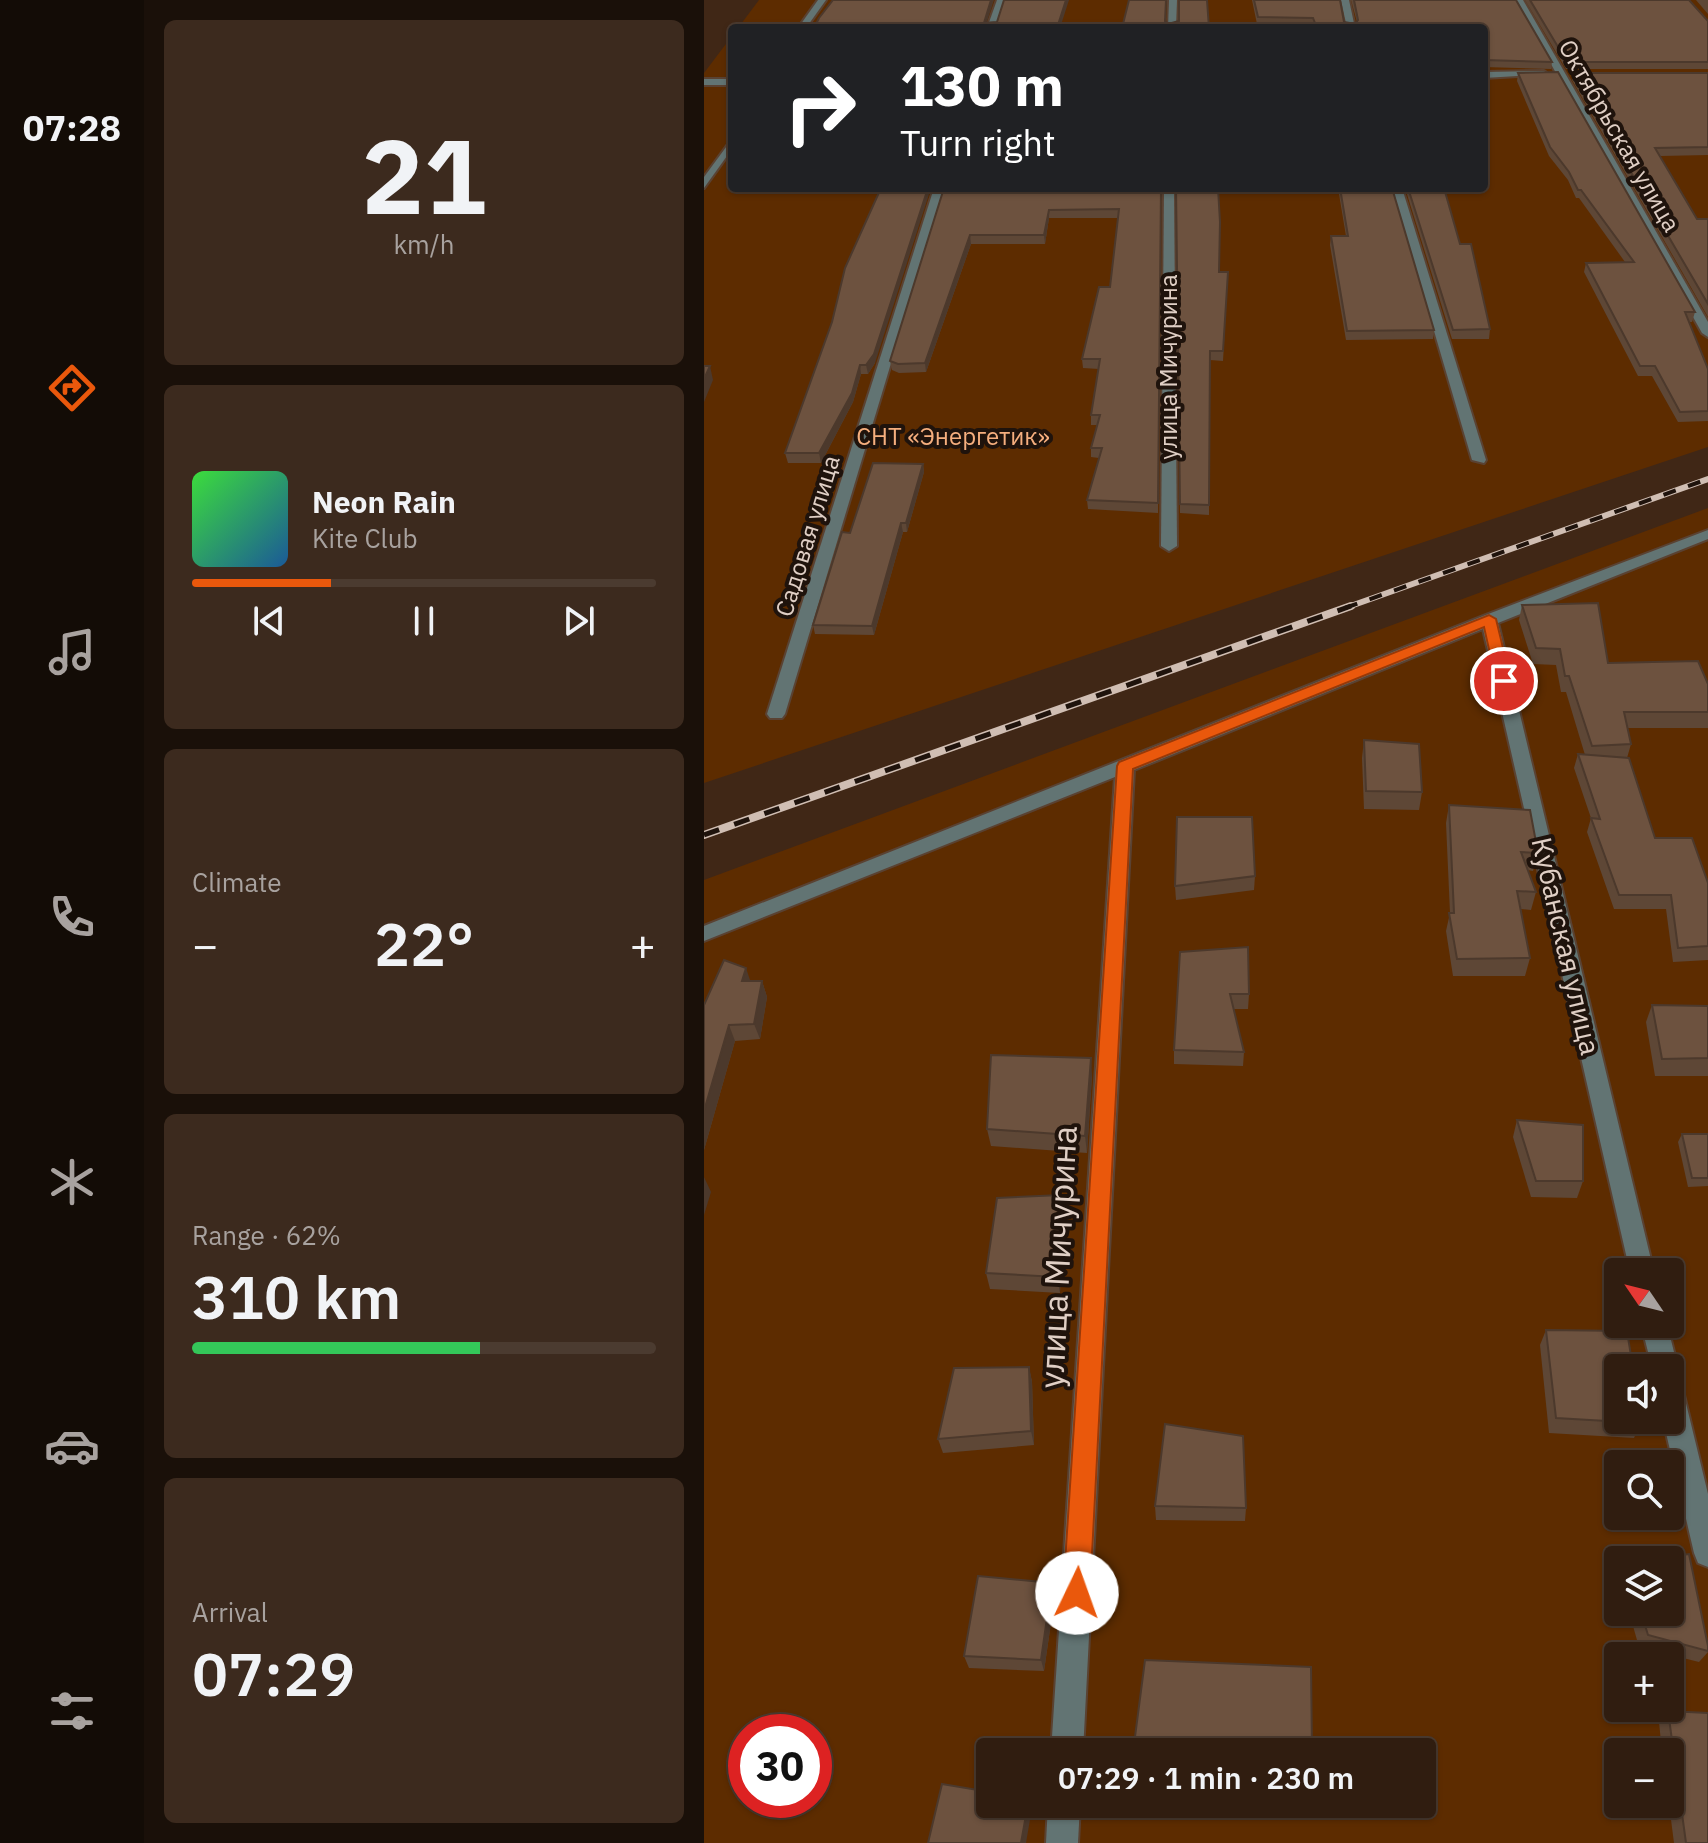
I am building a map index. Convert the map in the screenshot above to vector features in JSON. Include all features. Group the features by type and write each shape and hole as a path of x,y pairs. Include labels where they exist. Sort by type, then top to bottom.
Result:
{"street":[{"path":"805,24 822,0"},
{"path":"992,24 1001,0"},
{"path":"1172,24 1173,0"},
{"path":"1345,0 1350,24"},
{"name":"Октябрьская улица","path":"1519,0 1708,333"},
{"path":"1488,75 1575,74"},
{"path":"704,82 728,82"},
{"path":"704,185 728,148"},
{"name":"Садовая улица","path":"776,714 938,192"},
{"name":"улица Мичурина","path":"1169,192 1169,546"},
{"path":"1398,192 1479,460"},
{"path":"704,934 1708,534"},
{"name":"Кубанская улица","path":"1489,619 1639,1258"},
{"name":"улица Мичурина","path":"1068,1738 1125,766"},
{"path":"1680,1434 1708,1553"},
{"path":"1062,1843 1063,1818"}],"green space":[{"name":"СНТ «Энергетик»","path":"759,0 1708,0 1708,447 704,783 704,73 728,41 728,192 1488,192 1488,24 741,24"},
{"path":"1708,508 1708,1843 704,1843 704,880"}],"building":[{"path":"833,0 991,0 984,23 997,22 1004,0 1066,0 1058,24 816,24"},
{"path":"1129,0 1166,0 1165,21 1168,24 1123,24"},
{"path":"1179,0 1207,0 1209,24 1168,24 1179,21"},
{"path":"1254,0 1340,0 1344,22 1355,24 1315,24 1313,18 1258,17"},
{"path":"1354,0 1516,0 1552,62 1488,60 1488,24 1355,24 1358,20"},
{"path":"1530,0 1689,0 1708,21 1708,62 1567,62"},
{"path":"1558,72 1695,312 1685,312 1708,369 1708,411 1680,412 1655,366 1640,366 1586,263 1634,262 1578,190 1550,147 1518,73"},
{"path":"1573,73 1708,73 1708,147 1655,148 1697,219 1708,219 1708,304"},
{"path":"879,192 927,192 874,354 866,365 860,365 852,393 819,453 785,453 832,322 845,268"},
{"path":"943,192 1161,192 1158,503 1087,500 1102,448 1091,448 1100,415 1091,415 1100,359 1082,359 1099,287 1110,287 1119,209 1049,210 1044,235 970,235 925,363 898,364 890,361"},
{"path":"1176,192 1218,192 1219,272 1228,272 1223,351 1210,351 1209,505 1180,504"},
{"path":"1341,192 1393,192 1434,330 1347,331 1331,236 1348,236"},
{"path":"1409,192 1445,192 1460,244 1471,244 1490,329 1453,330"},
{"path":"873,463 923,464 906,523 901,523 872,626 813,625 842,532 850,533"},
{"path":"1598,603 1608,663 1698,661 1708,684 1708,712 1624,712 1631,744 1592,746 1569,676 1565,676 1560,649 1536,648 1522,605"},
{"path":"1364,740 1419,744 1422,792 1366,791"},
{"path":"1578,754 1629,758 1655,838 1692,838 1708,883 1708,946 1678,948 1671,895 1619,895 1591,818 1600,819"},
{"path":"1449,805 1530,810 1538,853 1521,852 1536,892 1517,891 1530,958 1457,959 1449,913 1454,913"},
{"path":"1177,817 1252,817 1255,876 1175,886"},
{"path":"1248,947 1249,994 1230,994 1244,1052 1174,1050 1180,952"},
{"path":"724,960 746,968 742,981 762,981 754,1024 729,1025 704,1111 704,1005"},
{"path":"1652,1005 1708,1006 1708,1058 1662,1059"},
{"path":"991,1055 1091,1058 1085,1136 987,1129"},
{"path":"1517,1120 1583,1125 1583,1181 1536,1181"},
{"path":"1682,1134 1708,1134 1708,1178 1692,1178"},
{"path":"1061,1195 1057,1277 986,1273 997,1198"},
{"path":"1546,1330 1604,1331 1604,1338 1628,1338 1631,1354 1604,1354 1604,1421 1556,1418"},
{"path":"1029,1367 1031,1431 938,1439 954,1368"},
{"path":"1165,1424 1243,1436 1246,1508 1155,1506"},
{"path":"1689,1554 1708,1651 1684,1645 1684,1642 1648,1635 1645,1626 1684,1626 1684,1555"},
{"path":"978,1576 1052,1583 1041,1660 964,1656"},
{"path":"1145,1660 1311,1667 1312,1738 1135,1738"},
{"path":"1684,1712 1708,1713 1708,1843 1686,1843 1683,1818 1684,1738 1672,1738 1670,1722 1684,1722"},
{"path":"942,1784 976,1790 976,1818 1025,1818 1021,1843 928,1843"}],"railway":[{"path":"1345,608 1708,479"},
{"path":"704,835 1351,606"}],"route":[{"path":"1077,1593 1125,766 1489,619 1504,681"}]}
